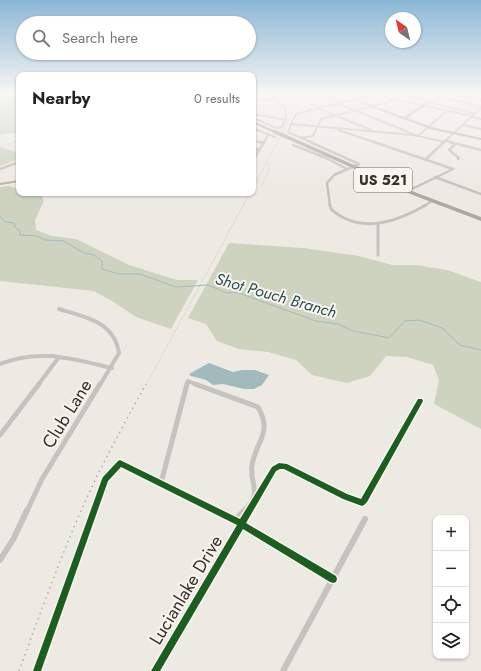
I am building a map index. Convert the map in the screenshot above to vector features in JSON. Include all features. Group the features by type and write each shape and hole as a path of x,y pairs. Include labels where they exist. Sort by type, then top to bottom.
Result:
{"highway":[{"name":"US 521","path":"257,124 275,135 287,137 408,191 481,219"}],"street":[{"path":"270,124 280,128 283,124"},
{"path":"290,124 288,132 359,164 334,175 327,181 331,209 352,221 378,224 398,219 432,201"},
{"path":"294,124 418,136 481,150"},
{"path":"357,124 376,132"},
{"path":"389,124 418,136"},
{"path":"421,124 481,139"},
{"path":"418,136 431,124"},
{"path":"425,160 463,125 481,129"},
{"path":"299,138 313,136 317,126"},
{"path":"333,128 453,169 408,191"},
{"path":"256,129 275,135"},
{"path":"256,156 268,134"},
{"path":"256,142 263,143"},
{"path":"455,144 449,150 459,158 458,159"},
{"path":"294,146 323,157 347,169"},
{"path":"256,149 260,150"},
{"path":"0,169 16,163"},
{"path":"434,178 481,194"},
{"path":"0,184 16,181"},
{"path":"378,224 378,255"},
{"name":"Club Lane","path":"0,560 14,538 42,479 112,368 119,353 118,343 113,333 97,322 59,309"},
{"path":"0,364 17,357 34,354 59,357 112,368"},
{"path":"0,435 59,357"},
{"path":"161,483 188,381 258,407 263,418 264,436 252,467 255,492 247,508 235,520"},
{"name":"Lucianlake Drive","path":"155,671 274,469 279,466 285,466 354,501 362,502 365,500 420,401"},
{"path":"38,671 105,479 120,463 235,520 333,579"},
{"path":"283,671 365,519"}],"green space":[{"path":"0,124 16,124 16,132 0,135"},
{"path":"0,147 16,152 16,160 0,166"},
{"path":"9,186 16,188 16,196 42,196 44,201 35,220 36,230 52,236 76,239 129,265 177,280 198,280 171,329 136,317 94,291 0,281 0,187"},
{"path":"229,243 303,248 359,256 392,265 416,265 447,270 481,282 481,429 434,404 439,380 433,365 407,357 386,356 370,376 347,383 312,375 296,360 268,352 239,349 217,341 206,324 188,318"}],"water":[{"path":"209,363 233,372 255,370 269,375 262,385 254,389 244,389 223,384 213,385 206,380 191,376 189,374"}],"waterway":[{"name":"Shot Pouch Branch","path":"0,216 5,222 14,223 15,227 20,231 20,235 37,236 45,240 64,241 84,253 94,255 102,261 102,269 119,274 140,274 176,287 208,285 227,293 236,292 316,321 338,324 353,331 389,338 405,321 419,320 442,328 460,345 481,350"}],"railway":[{"path":"256,182 287,124"},
{"path":"0,146 16,142"},
{"path":"261,187 269,170 268,161"},
{"path":"146,385 248,196"},
{"path":"19,671 55,574 85,502 108,454 146,384"}],"cycle path":[{"path":"155,671 274,469 279,466 285,466 345,497 362,503 420,401"},
{"path":"37,671 105,479 120,463 242,524 333,579"}]}
